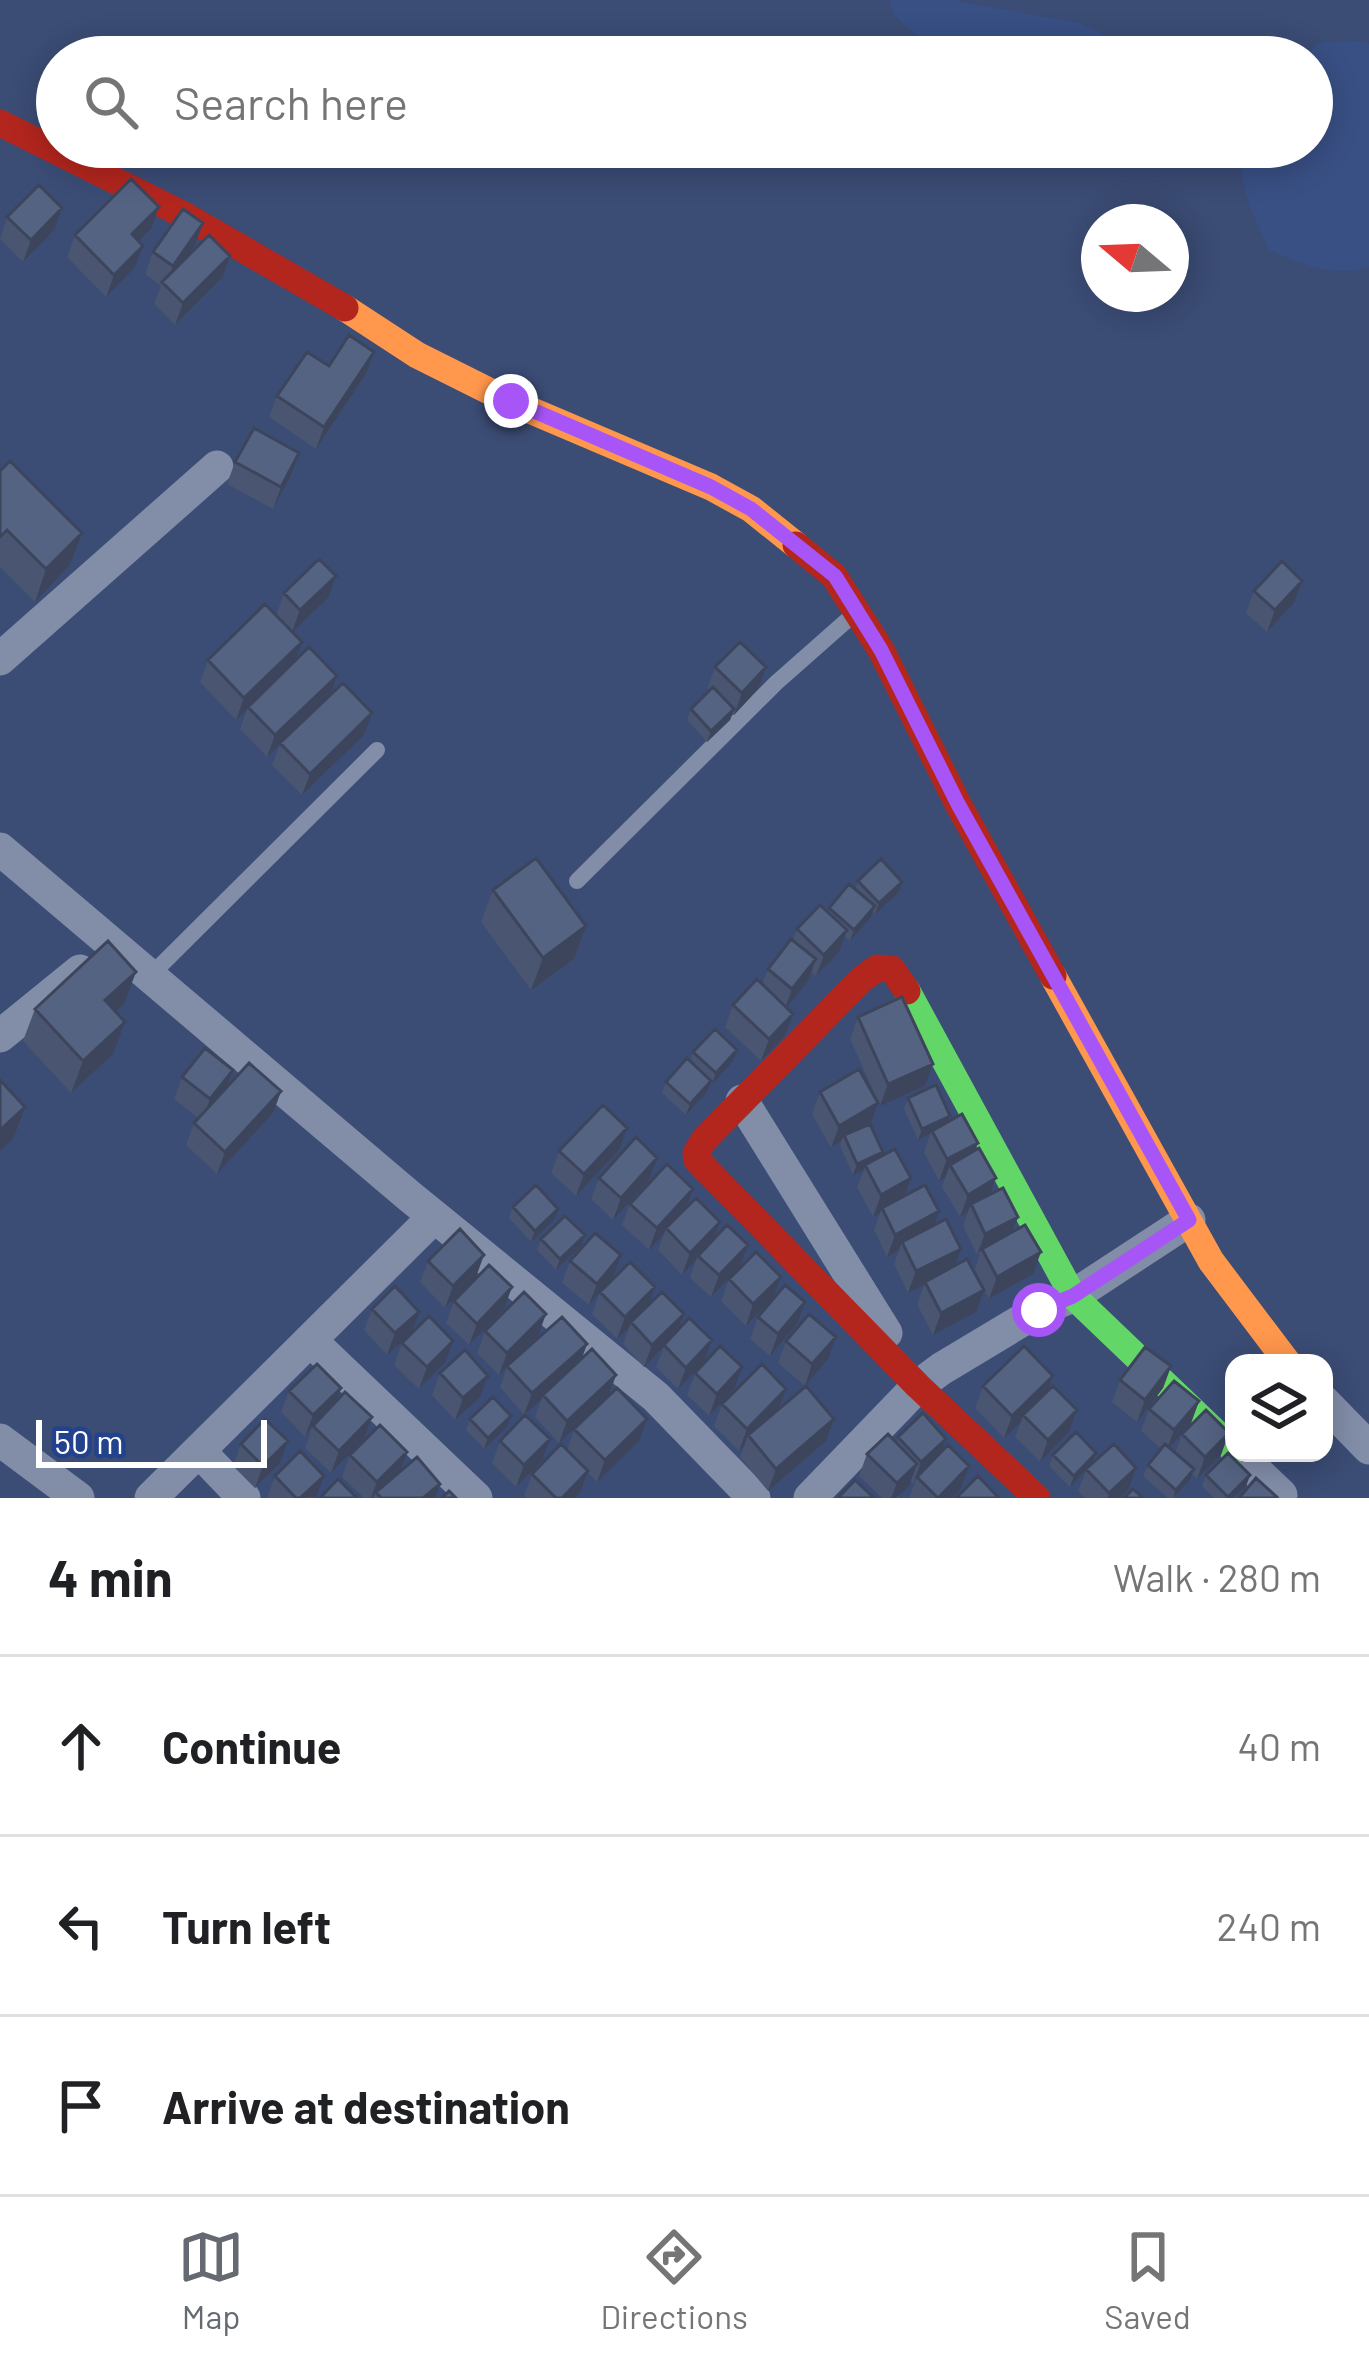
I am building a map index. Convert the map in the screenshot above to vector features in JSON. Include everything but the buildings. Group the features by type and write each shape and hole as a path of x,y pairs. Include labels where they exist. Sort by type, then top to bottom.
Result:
{"street":[{"path":"0,123 36,141"},
{"path":"90,168 326,296 417,355 711,487 751,509 835,576 881,650 958,804 1189,1220 1238,1302 1281,1354"},
{"path":"0,659 217,467"},
{"path":"0,849 434,1217 656,1397 754,1498"},
{"path":"0,1036 113,943"},
{"path":"1037,1498 918,1386 697,1160 704,1140 877,968 892,969 899,976 1073,1296 1225,1442"},
{"path":"742,1102 918,1386"},
{"path":"151,1498 434,1217"},
{"path":"810,1498 918,1386 1039,1310 1073,1296 1189,1220"},
{"path":"310,1340 476,1498"},
{"path":"1333,1411 1369,1448"},
{"path":"0,1440 78,1498"},
{"path":"200,1452 244,1498"},
{"path":"1246,1462 1281,1495"}],"lane":[{"path":"578,881 776,683 857,612"},
{"path":"149,976 377,751"}],"water":[{"path":"1333,42 1369,44 1369,267 1356,270 1330,270 1269,250 1242,173 1242,168 1333,168"}],"waterway":[{"path":"917,0 949,27 998,36"}],"traffic: fast":[{"path":"907,991 1073,1296 1225,1441"}],"traffic: slow":[{"path":"345,308 417,355 511,402 711,487 751,509 796,545"},
{"path":"1053,976 1211,1261 1281,1354"}],"traffic: jam":[{"path":"0,123 36,141"},
{"path":"90,168 182,214 345,308"},
{"path":"796,545 834,576 881,650 958,804 1053,976"},
{"path":"907,991 892,969 877,968 862,979 704,1140 697,1160 918,1386 1037,1498"}],"route":[{"path":"511,401 711,487 751,509 835,576 881,650 958,804 1189,1220 1119,1269 1039,1310"}]}
